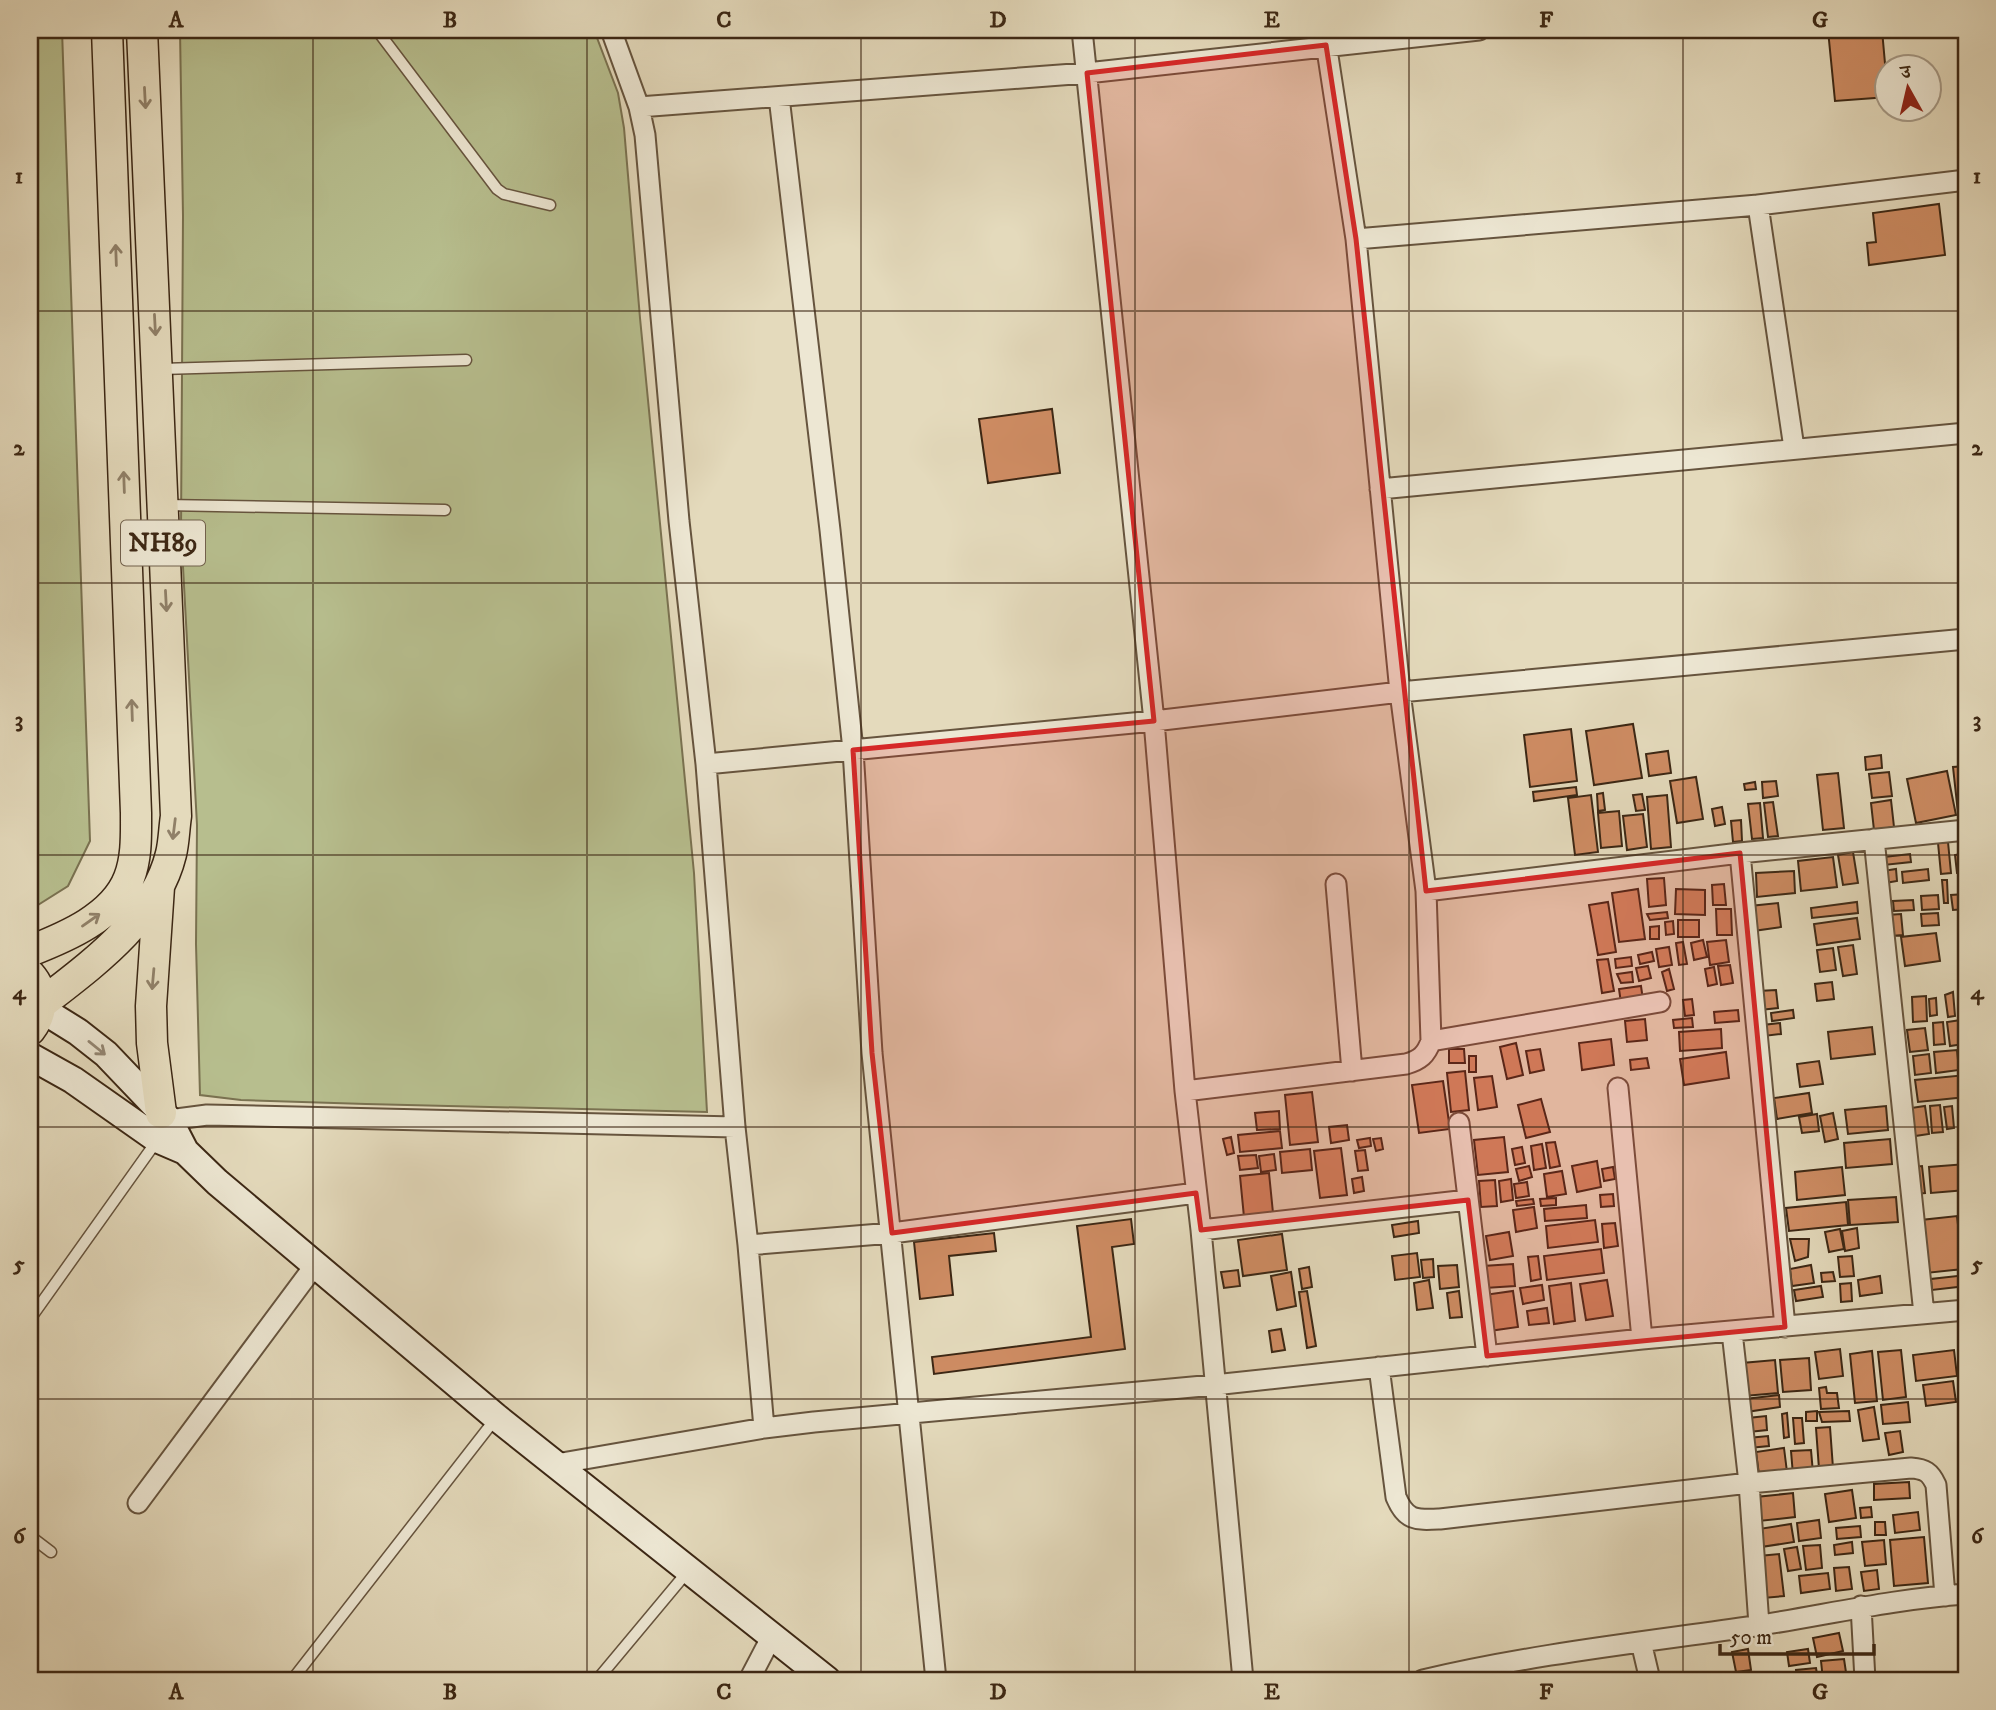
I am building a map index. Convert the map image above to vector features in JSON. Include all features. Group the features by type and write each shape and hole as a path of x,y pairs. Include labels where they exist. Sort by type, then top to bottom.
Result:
{"main road":[{"name":"NH89","path":"30,951 66,936 105,910 129,880 135,858 135,771 107,30"},
{"name":"NH89","path":"37,1015 131,926 159,887 171,855 176,816 142,30"},
{"path":"159,887 150,1006 162,1124"},
{"path":"30,975 37,984 37,1015"}],"street":[{"path":"611,30 639,107 645,135 679,521 706,764 735,1127 764,1428"},
{"path":"1082,30 1154,721 1185,1091 1201,1230 1243,1680"},
{"path":"639,107 1087,73 1325,38 1479,30"},
{"path":"1185,1091 1406,1064 1420,1060 1428,1051 1431,1041 1426,891 1400,692 1356,239 1325,38"},
{"path":"779,97 830,530 852,750 872,1053 936,1680"},
{"path":"1356,239 1758,205 1966,180"},
{"path":"1758,205 1794,448"},
{"path":"1380,489 1966,433"},
{"path":"706,764 1154,721 1400,692 1966,639"},
{"path":"1426,891 1740,853 1966,830"},
{"path":"1874,839 1924,1314"},
{"path":"1740,853 1785,1327"},
{"path":"1336,884 1352,1071"},
{"path":"1431,1041 1660,1002"},
{"path":"37,1015 78,1032 106,1054 185,1152 217,1182 496,1417 827,1680"},
{"path":"30,1056 162,1124 207,1115 735,1127"},
{"path":"1618,1088 1642,1339"},
{"path":"1459,1123 1487,1356"},
{"path":"748,1245 892,1233 1196,1193"},
{"path":"1201,1230 1468,1200"},
{"path":"138,1503 315,1265"},
{"path":"556,1464 764,1428 1214,1385 1642,1339 1966,1310"},
{"path":"1731,1332 1749,1483 1759,1625"},
{"path":"1379,1367 1396,1497 1408,1516 1418,1520 1440,1519 1749,1483 1924,1469 1932,1475 1936,1485 1945,1596"},
{"path":"1423,1680 1475,1675 1641,1642 1759,1625 1861,1606 1966,1594"},
{"path":"1861,1606 1865,1680"},
{"path":"749,1680 772,1636"},
{"path":"1641,1642 1650,1680"}],"lane":[{"path":"377,30 497,189 504,194 550,205"},
{"path":"157,369 466,360"},
{"path":"161,505 444,510"},
{"path":"30,1319 162,1124"},
{"path":"292,1680 496,1417"},
{"path":"30,1536 51,1552"},
{"path":"597,1680 688,1571"}],"highlighted area":[{"path":"1326,45 1356,239 1426,891 1740,853 1785,1327 1487,1356 1468,1200 1201,1230 1196,1193 892,1233 872,1053 853,750 1154,721 1087,73"}],"green space":[{"path":"30,30 62,30 90,841 68,886 30,910"},
{"path":"180,30 594,30 618,93 624,128 694,873 707,1112 241,1100 200,1095 196,944 197,825 181,530 183,216"}],"building":[{"path":"1828,30 1882,30 1884,52 1874,52 1874,98 1835,101"},
{"path":"1939,204 1945,255 1869,265 1867,243 1876,242 1873,213"},
{"path":"1052,409 1060,473 988,483 979,419"},
{"path":"1633,724 1642,778 1594,785 1586,731"},
{"path":"1571,729 1577,781 1530,787 1524,735"},
{"path":"1668,751 1671,773 1649,776 1646,754"},
{"path":"1881,755 1882,768 1866,770 1865,757"},
{"path":"1966,766 1966,821 1959,822 1953,767"},
{"path":"1947,771 1956,815 1916,823 1907,779"},
{"path":"1889,772 1892,796 1872,798 1869,774"},
{"path":"1838,773 1844,828 1823,830 1817,775"},
{"path":"1696,777 1703,819 1677,823 1670,781"},
{"path":"1776,781 1778,796 1763,798 1762,782"},
{"path":"1755,782 1756,789 1745,790 1744,784"},
{"path":"1576,787 1577,795 1534,801 1533,792"},
{"path":"1603,793 1605,810 1598,811 1597,794"},
{"path":"1642,794 1645,810 1636,811 1633,795"},
{"path":"1591,795 1598,852 1575,855 1568,798"},
{"path":"1667,795 1671,847 1651,849 1647,797"},
{"path":"1891,800 1894,827 1874,830 1871,803"},
{"path":"1773,802 1778,836 1768,837 1764,803"},
{"path":"1760,803 1763,838 1752,839 1748,804"},
{"path":"1722,807 1725,824 1715,826 1712,809"},
{"path":"1619,811 1622,846 1601,848 1598,813"},
{"path":"1643,814 1647,847 1627,850 1623,816"},
{"path":"1741,820 1742,841 1733,842 1731,821"},
{"path":"1948,842 1951,873 1941,874 1938,843"},
{"path":"1853,852 1858,883 1843,885 1838,855"},
{"path":"1966,853 1966,872 1957,873 1955,855"},
{"path":"1910,854 1911,862 1884,865 1884,857"},
{"path":"1833,857 1837,887 1801,891 1798,861"},
{"path":"1896,869 1897,881 1885,883 1883,871"},
{"path":"1928,869 1929,880 1903,883 1902,872"},
{"path":"1794,871 1795,893 1757,897 1756,873"},
{"path":"1664,878 1666,905 1649,907 1647,879"},
{"path":"1942,880 1947,880 1948,903 1944,903"},
{"path":"1724,884 1726,905 1713,905 1712,885"},
{"path":"1638,889 1645,939 1619,942 1612,893"},
{"path":"1676,889 1705,890 1705,915 1675,914"},
{"path":"1965,894 1966,909 1953,910 1951,895"},
{"path":"1938,895 1939,909 1922,910 1921,896"},
{"path":"1913,900 1914,910 1894,911 1893,901"},
{"path":"1608,902 1616,952 1598,955 1589,905"},
{"path":"1857,902 1858,913 1812,918 1811,908"},
{"path":"1778,903 1781,927 1753,931 1750,906"},
{"path":"1716,909 1731,909 1732,935 1717,935"},
{"path":"1667,912 1668,918 1650,920 1647,914"},
{"path":"1938,913 1939,925 1922,926 1921,914"},
{"path":"1901,914 1903,935 1890,936 1887,915"},
{"path":"1857,918 1860,939 1817,945 1814,924"},
{"path":"1678,920 1699,920 1699,937 1678,937"},
{"path":"1673,921 1674,934 1666,935 1665,922"},
{"path":"1659,926 1659,939 1650,939 1650,927"},
{"path":"1936,933 1940,961 1905,966 1901,937"},
{"path":"1703,940 1707,957 1694,960 1691,943"},
{"path":"1726,940 1729,962 1710,965 1707,942"},
{"path":"1683,942 1687,964 1679,965 1676,943"},
{"path":"1853,945 1857,974 1843,976 1838,947"},
{"path":"1669,947 1672,965 1659,967 1656,949"},
{"path":"1833,948 1836,970 1820,972 1817,950"},
{"path":"1652,952 1654,961 1640,964 1638,955"},
{"path":"1631,957 1632,966 1616,968 1615,959"},
{"path":"1608,959 1614,991 1602,993 1597,960"},
{"path":"1730,965 1733,983 1721,985 1718,966"},
{"path":"1966,965 1966,988 1963,988 1960,966"},
{"path":"1648,966 1651,978 1639,981 1636,968"},
{"path":"1714,967 1717,984 1708,986 1705,969"},
{"path":"1669,969 1674,989 1667,991 1662,972"},
{"path":"1632,972 1633,982 1621,983 1617,974"},
{"path":"1832,982 1834,999 1817,1001 1815,984"},
{"path":"1641,986 1643,1000 1621,1003 1619,989"},
{"path":"1776,990 1778,1008 1760,1010 1758,991"},
{"path":"1953,992 1955,1016 1948,1017 1945,995"},
{"path":"1926,996 1927,1021 1913,1022 1912,997"},
{"path":"1936,998 1937,1015 1930,1016 1929,999"},
{"path":"1692,999 1694,1015 1685,1016 1683,1000"},
{"path":"1738,1010 1739,1021 1715,1023 1714,1012"},
{"path":"1793,1010 1794,1018 1772,1021 1771,1013"},
{"path":"1692,1018 1693,1027 1674,1028 1673,1020"},
{"path":"1645,1019 1647,1040 1627,1042 1625,1021"},
{"path":"1961,1020 1964,1044 1950,1046 1947,1022"},
{"path":"1943,1022 1945,1044 1934,1045 1933,1023"},
{"path":"1780,1023 1781,1034 1764,1036 1763,1025"},
{"path":"1872,1027 1875,1054 1831,1059 1828,1032"},
{"path":"1925,1028 1928,1050 1910,1052 1907,1030"},
{"path":"1721,1029 1722,1048 1680,1051 1679,1032"},
{"path":"1611,1039 1614,1065 1582,1070 1579,1043"},
{"path":"1516,1043 1523,1075 1507,1079 1500,1047"},
{"path":"1449,1049 1464,1049 1465,1063 1449,1063"},
{"path":"1540,1049 1544,1070 1530,1073 1526,1051"},
{"path":"1957,1050 1959,1070 1936,1073 1934,1052"},
{"path":"1726,1052 1729,1078 1684,1085 1680,1059"},
{"path":"1929,1054 1931,1073 1915,1075 1913,1056"},
{"path":"1469,1056 1476,1056 1476,1072 1469,1072"},
{"path":"1647,1058 1649,1068 1631,1070 1630,1060"},
{"path":"1819,1061 1823,1084 1800,1087 1797,1064"},
{"path":"1465,1071 1469,1110 1451,1112 1447,1073"},
{"path":"1966,1075 1966,1097 1918,1102 1915,1080"},
{"path":"1492,1076 1497,1107 1478,1110 1474,1078"},
{"path":"1443,1081 1450,1129 1419,1133 1412,1085"},
{"path":"1312,1092 1318,1142 1290,1145 1285,1095"},
{"path":"1809,1093 1812,1113 1777,1119 1774,1098"},
{"path":"1541,1099 1550,1132 1526,1138 1518,1105"},
{"path":"1940,1105 1943,1132 1932,1133 1930,1106"},
{"path":"1886,1106 1888,1130 1848,1134 1845,1110"},
{"path":"1925,1106 1929,1134 1915,1136 1911,1108"},
{"path":"1952,1106 1954,1128 1947,1129 1944,1107"},
{"path":"1279,1111 1280,1129 1257,1130 1255,1113"},
{"path":"1833,1113 1838,1139 1825,1142 1820,1116"},
{"path":"1817,1114 1819,1131 1802,1133 1799,1117"},
{"path":"1347,1125 1349,1140 1331,1143 1329,1127"},
{"path":"1280,1131 1282,1148 1240,1152 1238,1135"},
{"path":"1231,1137 1234,1153 1227,1155 1223,1139"},
{"path":"1504,1137 1508,1172 1478,1175 1474,1140"},
{"path":"1370,1138 1371,1146 1359,1148 1357,1140"},
{"path":"1381,1138 1383,1149 1376,1151 1373,1139"},
{"path":"1890,1139 1892,1164 1846,1168 1844,1143"},
{"path":"1555,1142 1560,1166 1550,1168 1546,1143"},
{"path":"1542,1144 1546,1168 1534,1170 1531,1146"},
{"path":"1522,1147 1525,1163 1515,1165 1512,1149"},
{"path":"1341,1148 1347,1195 1320,1198 1314,1151"},
{"path":"1310,1149 1312,1170 1282,1173 1280,1152"},
{"path":"1365,1150 1368,1170 1358,1171 1355,1151"},
{"path":"1274,1154 1276,1170 1261,1172 1259,1156"},
{"path":"1256,1155 1258,1168 1240,1170 1238,1156"},
{"path":"1597,1161 1601,1187 1577,1192 1572,1166"},
{"path":"1966,1164 1966,1190 1931,1193 1929,1167"},
{"path":"1529,1166 1532,1177 1519,1181 1516,1169"},
{"path":"1922,1166 1925,1193 1915,1194 1913,1167"},
{"path":"1613,1167 1615,1179 1604,1181 1602,1169"},
{"path":"1842,1167 1845,1195 1797,1200 1795,1172"},
{"path":"1562,1171 1566,1194 1547,1197 1544,1174"},
{"path":"1269,1173 1273,1213 1244,1217 1240,1176"},
{"path":"1362,1177 1364,1191 1354,1193 1352,1179"},
{"path":"1511,1179 1513,1200 1501,1202 1499,1181"},
{"path":"1495,1180 1497,1206 1481,1207 1479,1181"},
{"path":"1527,1182 1529,1196 1516,1198 1514,1184"},
{"path":"1613,1194 1614,1206 1601,1207 1600,1195"},
{"path":"1896,1197 1898,1222 1850,1225 1848,1200"},
{"path":"1556,1198 1556,1205 1541,1206 1540,1199"},
{"path":"1533,1199 1534,1204 1517,1206 1516,1201"},
{"path":"1846,1202 1848,1225 1789,1231 1786,1208"},
{"path":"1586,1205 1587,1218 1545,1221 1544,1209"},
{"path":"1534,1207 1537,1228 1516,1232 1513,1210"},
{"path":"1957,1216 1963,1269 1926,1273 1921,1220"},
{"path":"1131,1219 1134,1244 1112,1247 1125,1349 934,1374 932,1357 1091,1337 1077,1226"},
{"path":"1595,1220 1598,1242 1548,1248 1546,1226"},
{"path":"1418,1221 1419,1233 1394,1237 1392,1225"},
{"path":"1615,1223 1618,1246 1604,1248 1602,1224"},
{"path":"1857,1228 1859,1248 1845,1251 1842,1231"},
{"path":"1840,1229 1844,1249 1829,1252 1825,1232"},
{"path":"1509,1232 1513,1256 1490,1260 1486,1236"},
{"path":"994,1233 996,1251 949,1256 953,1295 920,1299 914,1242"},
{"path":"1282,1234 1287,1270 1243,1276 1238,1240"},
{"path":"1790,1239 1809,1239 1808,1257 1795,1261"},
{"path":"1601,1249 1604,1273 1547,1280 1544,1256"},
{"path":"1417,1253 1420,1277 1395,1280 1392,1256"},
{"path":"1538,1256 1541,1279 1531,1281 1528,1257"},
{"path":"1852,1256 1854,1276 1840,1277 1838,1257"},
{"path":"1433,1259 1434,1277 1423,1278 1421,1260"},
{"path":"1513,1264 1515,1286 1485,1288 1483,1266"},
{"path":"1457,1265 1459,1287 1440,1289 1438,1266"},
{"path":"1811,1265 1814,1283 1792,1286 1790,1269"},
{"path":"1309,1267 1312,1287 1302,1289 1299,1269"},
{"path":"1238,1270 1240,1286 1224,1288 1221,1272"},
{"path":"1291,1272 1296,1306 1277,1310 1271,1276"},
{"path":"1833,1272 1835,1281 1822,1282 1821,1273"},
{"path":"1966,1275 1966,1286 1932,1290 1931,1279"},
{"path":"1880,1276 1882,1293 1860,1296 1858,1280"},
{"path":"1429,1280 1433,1308 1417,1310 1414,1283"},
{"path":"1607,1280 1613,1316 1586,1320 1580,1284"},
{"path":"1571,1283 1575,1321 1554,1324 1549,1286"},
{"path":"1851,1283 1852,1301 1841,1302 1840,1284"},
{"path":"1542,1285 1544,1300 1523,1304 1520,1288"},
{"path":"1821,1286 1823,1297 1796,1301 1794,1290"},
{"path":"1307,1291 1316,1346 1307,1348 1299,1292"},
{"path":"1459,1291 1462,1317 1450,1318 1447,1293"},
{"path":"1513,1291 1518,1327 1489,1331 1484,1295"},
{"path":"1547,1308 1549,1323 1529,1325 1527,1311"},
{"path":"1281,1329 1285,1350 1272,1352 1269,1331"},
{"path":"1840,1349 1843,1376 1819,1379 1815,1352"},
{"path":"1901,1350 1906,1397 1883,1400 1878,1352"},
{"path":"1954,1350 1957,1376 1916,1381 1913,1355"},
{"path":"1872,1351 1877,1401 1855,1403 1850,1354"},
{"path":"1809,1358 1811,1390 1783,1392 1780,1360"},
{"path":"1962,1359 1966,1359 1966,1398"},
{"path":"1775,1360 1778,1393 1744,1396 1742,1363"},
{"path":"1953,1381 1956,1402 1926,1406 1923,1385"},
{"path":"1826,1387 1827,1393 1837,1393 1839,1408 1821,1409 1819,1388"},
{"path":"1779,1395 1780,1407 1746,1412 1745,1399"},
{"path":"1908,1402 1910,1422 1883,1424 1881,1405"},
{"path":"1874,1407 1879,1439 1863,1441 1858,1410"},
{"path":"1817,1411 1817,1421 1806,1421 1806,1412"},
{"path":"1849,1411 1850,1421 1822,1422 1819,1412"},
{"path":"1787,1413 1789,1437 1784,1438 1782,1414"},
{"path":"1766,1416 1767,1430 1749,1432 1748,1418"},
{"path":"1793,1418 1802,1418 1804,1443 1795,1444"},
{"path":"1830,1427 1833,1468 1819,1469 1816,1428"},
{"path":"1900,1431 1903,1452 1889,1455 1885,1433"},
{"path":"1768,1436 1769,1446 1749,1448 1748,1438"},
{"path":"1784,1448 1787,1472 1759,1475 1756,1452"},
{"path":"1811,1450 1813,1473 1793,1475 1791,1451"},
{"path":"1909,1482 1910,1498 1874,1500 1874,1484"},
{"path":"1852,1490 1856,1518 1829,1522 1825,1494"},
{"path":"1793,1493 1795,1517 1759,1521 1756,1497"},
{"path":"1871,1507 1872,1517 1861,1518 1860,1508"},
{"path":"1918,1512 1920,1530 1895,1533 1893,1515"},
{"path":"1819,1520 1821,1538 1799,1541 1797,1523"},
{"path":"1875,1522 1885,1522 1886,1535 1875,1535"},
{"path":"1791,1524 1794,1542 1761,1547 1759,1529"},
{"path":"1860,1526 1861,1537 1837,1539 1836,1528"},
{"path":"1924,1537 1928,1583 1894,1586 1890,1540"},
{"path":"1884,1540 1886,1564 1865,1566 1862,1542"},
{"path":"1852,1542 1853,1553 1835,1555 1834,1545"},
{"path":"1820,1545 1822,1568 1806,1570 1803,1546"},
{"path":"1797,1547 1801,1569 1788,1571 1784,1549"},
{"path":"1779,1554 1784,1596 1763,1598 1759,1556"},
{"path":"1849,1567 1852,1589 1836,1591 1834,1568"},
{"path":"1877,1570 1879,1589 1864,1591 1861,1572"},
{"path":"1828,1573 1830,1589 1801,1593 1799,1576"},
{"path":"1839,1633 1843,1651 1817,1657 1813,1638"},
{"path":"1748,1649 1751,1670 1736,1672 1732,1652"},
{"path":"1808,1649 1810,1663 1789,1666 1787,1652"},
{"path":"1844,1659 1847,1679 1823,1680 1821,1661"},
{"path":"1816,1668 1818,1680 1797,1680 1796,1670"},
{"path":"1760,1674 1761,1680 1738,1680 1738,1677"}]}
